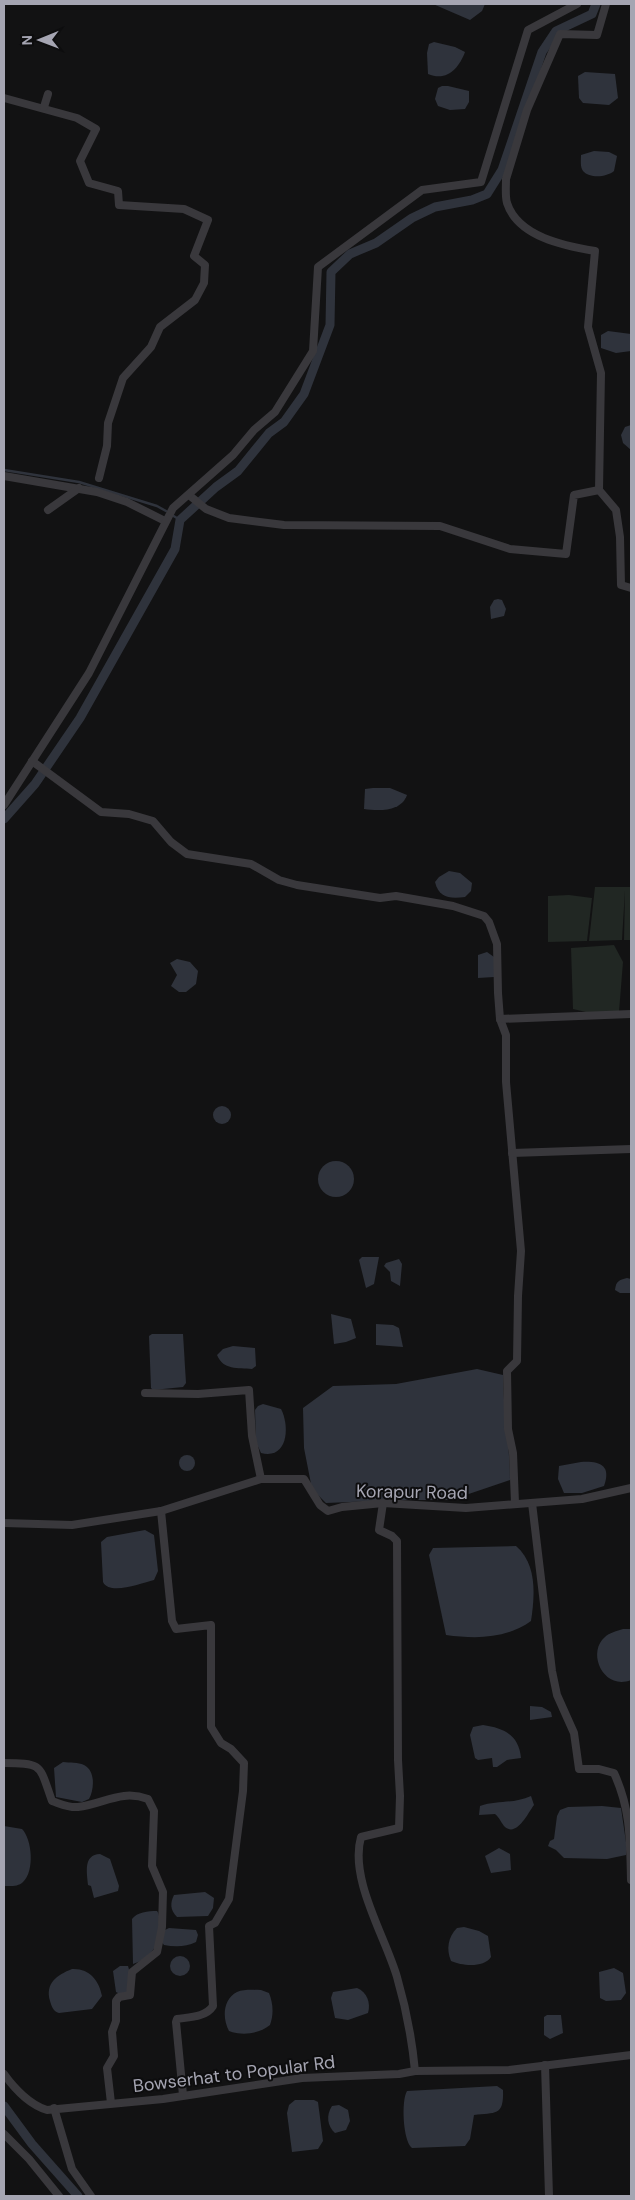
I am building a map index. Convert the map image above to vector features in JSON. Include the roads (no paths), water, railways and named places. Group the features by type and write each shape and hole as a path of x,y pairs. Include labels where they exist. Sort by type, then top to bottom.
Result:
{"street":[{"path":"4,805 88,673 173,508 192,497 233,456 254,430 275,412 313,351 318,267 422,190 481,182 528,30 577,4"},
{"path":"606,4 597,35 560,34 527,110 506,179 507,202 515,218 526,228 565,246 595,251 588,327 601,373 599,490 616,510 620,538 621,585 631,588"},
{"path":"44,107 48,94"},
{"path":"4,98 44,107 77,118 96,129 80,161 89,183 118,191 119,205 184,209 208,220 194,256 205,265 204,283 196,300 160,327 151,347 123,378 108,423 107,446 99,478"},
{"path":"4,476 79,488 127,502 165,521"},
{"path":"48,510 79,488"},
{"path":"192,497 206,510 229,518 284,525 440,526 510,549 566,554 574,495 599,490"},
{"path":"32,761 101,812 129,814 153,821 171,842 187,854 251,864 289,883 380,898 411,898 453,906 484,916 489,922 497,944 500,1019 506,1035 506,1082 521,1251 517,1361 507,1371 508,1429 513,1453 515,1504"},
{"path":"500,1019 631,1014"},
{"path":"512,1154 631,1149"},
{"path":"145,1393 198,1394 249,1390 252,1436 261,1479"},
{"name":"Korapur Road","path":"4,1523 72,1525 161,1511 261,1479 304,1479 320,1505 328,1511 342,1506 383,1503 466,1508 532,1503 582,1499 631,1488"},
{"path":"383,1503 379,1530 392,1536 397,1542 399,1828 361,1837 358,1846 359,1870 374,1919 388,1949 405,2005 415,2072"},
{"path":"532,1503 552,1671 557,1695 574,1733 579,1769 599,1769 614,1773 624,1794 629,1817 631,1880"},
{"path":"161,1511 172,1622 176,1629 211,1625 212,1726 221,1743 244,1762 243,1790 229,1899 215,1923 210,1926 213,2006 203,2014 177,2019 183,2095"},
{"path":"4,1763 30,1763 38,1767 43,1773 52,1801 67,1807 79,1807 113,1796 138,1795 148,1799 154,1811 152,1866 163,1892 162,1927 157,1952 132,1972 130,1995 119,1998 116,2001 116,2022 112,2032 114,2056 107,2068 111,2103"},
{"name":"Bowserhat to Popular Rd","path":"4,2074 26,2099 38,2108 54,2108 183,2095 302,2078 415,2072 509,2070 631,2055"},
{"path":"545,2065 549,2196"},
{"path":"54,2108 72,2169 92,2196"},
{"path":"4,2134 29,2159 59,2196"}],"waterway":[{"path":"4,819 35,784 80,718 175,549 180,520 216,487 238,471 269,433 284,422 304,394 330,325 331,272 350,254 376,243 412,218 435,207 472,200 487,194 502,170 542,52 556,31 592,14 596,4"},
{"path":"4,470 79,482 157,506 166,511"},
{"path":"172,515 180,520"},
{"path":"4,2106 32,2144 78,2196"}]}
